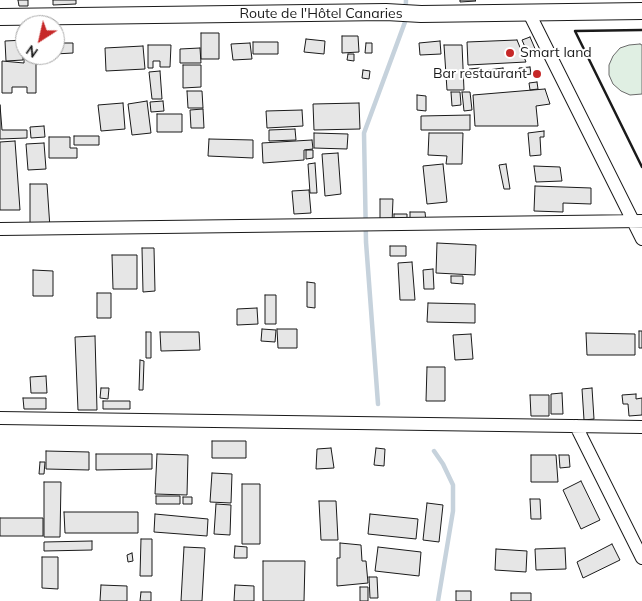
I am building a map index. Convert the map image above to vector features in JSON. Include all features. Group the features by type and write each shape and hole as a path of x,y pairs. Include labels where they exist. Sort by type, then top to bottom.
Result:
{"street":[{"name":"Route de l'Hôtel Canaries","path":"0,17 642,11"},
{"path":"529,13 637,221 642,239"},
{"path":"0,229 637,221"},
{"path":"0,418 642,427"},
{"path":"576,426 642,558"}],"green space":[{"path":"642,45 642,94 630,95 621,91 613,84 609,75 609,65 613,56 620,48"}],"building":[{"path":"18,0 28,0 28,6 19,6"},
{"path":"53,0 76,0 76,4 53,5"},
{"path":"460,0 475,0 476,1 460,2"},
{"path":"201,33 219,33 219,59 201,59"},
{"path":"342,36 358,36 359,52 342,53"},
{"path":"530,37 536,51 528,54 522,40"},
{"path":"306,39 325,41 324,54 304,52"},
{"path":"15,40 15,60 6,61 5,41"},
{"path":"517,40 526,62 468,65 467,42"},
{"path":"440,41 441,54 420,55 419,43"},
{"path":"253,42 278,42 278,54 253,54"},
{"path":"65,43 73,43 73,53 65,53"},
{"path":"250,43 252,59 233,60 231,44"},
{"path":"366,43 372,43 372,53 365,53"},
{"path":"148,45 171,45 170,67 160,67 160,61 153,61 153,68 148,68"},
{"path":"444,45 462,45 464,90 447,90"},
{"path":"143,46 145,69 106,71 105,48"},
{"path":"200,48 201,63 180,63 180,49"},
{"path":"348,54 354,54 354,61 347,60"},
{"path":"2,61 15,62 15,65 36,65 36,93 27,93 27,87 12,87 12,93 2,93"},
{"path":"183,65 201,65 201,87 183,88"},
{"path":"530,67 531,74 520,76 519,68"},
{"path":"480,68 481,76 470,77 469,69"},
{"path":"503,68 504,76 489,77 488,70"},
{"path":"363,70 370,71 369,79 362,78"},
{"path":"160,71 162,99 152,99 149,72"},
{"path":"537,82 538,89 530,90 529,83"},
{"path":"545,89 550,104 536,106 538,126 475,126 473,95"},
{"path":"187,91 202,91 203,108 188,108"},
{"path":"451,92 460,92 461,105 452,106"},
{"path":"462,92 470,92 472,110 464,111"},
{"path":"417,95 426,96 426,111 417,110"},
{"path":"147,101 151,133 132,135 128,104"},
{"path":"163,101 164,111 151,112 150,102"},
{"path":"123,103 125,129 101,131 98,105"},
{"path":"359,103 360,129 314,130 313,104"},
{"path":"0,105 2,130 27,130 27,138 0,139"},
{"path":"203,109 204,128 191,128 190,110"},
{"path":"302,110 303,126 267,128 266,111"},
{"path":"157,114 182,114 182,132 157,132"},
{"path":"470,115 470,130 421,130 421,116"},
{"path":"44,126 45,137 31,138 30,127"},
{"path":"295,129 296,140 269,141 269,130"},
{"path":"544,131 544,137 540,137 541,155 530,156 528,133"},
{"path":"314,133 348,134 347,149 314,148"},
{"path":"429,133 463,133 462,164 446,164 447,156 428,155"},
{"path":"74,136 99,136 99,145 74,145"},
{"path":"49,137 70,137 70,148 77,148 77,158 49,158"},
{"path":"209,139 253,140 253,158 208,156"},
{"path":"312,140 313,149 304,150 304,160 263,163 262,143"},
{"path":"15,141 20,210 0,210 0,142"},
{"path":"44,143 46,169 28,170 26,144"},
{"path":"306,150 313,150 313,158 306,159"},
{"path":"338,153 341,194 325,196 322,154"},
{"path":"315,163 317,193 310,193 308,164"},
{"path":"443,164 447,202 427,204 423,166"},
{"path":"506,164 510,189 504,189 499,165"},
{"path":"534,166 560,167 562,181 536,182"},
{"path":"30,184 47,184 50,228 30,229"},
{"path":"535,186 591,188 591,204 563,203 563,212 534,211"},
{"path":"309,190 311,213 294,214 292,191"},
{"path":"380,199 393,199 392,223 380,223"},
{"path":"410,212 425,212 426,222 410,220"},
{"path":"394,214 407,214 407,222 394,222"},
{"path":"437,243 476,245 475,275 436,273"},
{"path":"390,246 406,246 406,256 390,256"},
{"path":"142,248 154,248 155,291 143,292"},
{"path":"112,255 137,255 137,289 113,289"},
{"path":"412,262 415,300 400,300 398,263"},
{"path":"433,269 434,289 424,289 423,270"},
{"path":"33,270 53,271 53,296 33,296"},
{"path":"451,276 463,276 463,284 451,283"},
{"path":"307,282 315,283 315,308 307,307"},
{"path":"97,293 111,293 111,318 97,318"},
{"path":"265,295 276,295 276,324 265,324"},
{"path":"428,303 475,304 475,323 427,322"},
{"path":"257,308 258,324 237,325 237,309"},
{"path":"262,329 276,330 275,342 261,341"},
{"path":"277,329 297,329 297,348 278,348"},
{"path":"639,331 642,331 642,348 639,348"},
{"path":"146,332 151,332 151,358 146,358"},
{"path":"160,332 199,332 200,350 161,351"},
{"path":"586,333 635,334 635,355 587,355"},
{"path":"471,334 473,359 455,360 453,335"},
{"path":"95,336 97,410 78,410 75,337"},
{"path":"140,360 144,361 143,390 139,390"},
{"path":"427,367 445,367 445,401 426,401"},
{"path":"46,376 47,393 31,393 30,377"},
{"path":"101,388 109,388 108,399 100,398"},
{"path":"592,388 594,419 584,420 582,389"},
{"path":"562,393 563,414 551,414 551,394"},
{"path":"636,394 636,399 642,398 642,415 629,416 628,404 623,404 622,395"},
{"path":"530,395 549,395 549,416 531,416"},
{"path":"23,398 46,398 46,409 24,409"},
{"path":"103,401 130,401 130,409 103,409"},
{"path":"212,441 246,441 246,458 212,458"},
{"path":"331,448 334,468 316,469 317,449"},
{"path":"376,448 385,449 384,466 374,465"},
{"path":"46,451 89,452 89,470 46,469"},
{"path":"96,454 152,454 152,469 96,470"},
{"path":"157,454 188,455 187,495 155,494"},
{"path":"531,455 556,455 558,482 531,482"},
{"path":"559,455 569,455 570,467 560,468"},
{"path":"40,462 45,462 44,474 39,474"},
{"path":"212,473 232,474 231,503 210,502"},
{"path":"581,481 600,520 581,529 563,490"},
{"path":"44,482 61,482 60,537 44,537"},
{"path":"242,484 260,484 260,544 242,544"},
{"path":"156,496 180,496 180,504 156,504"},
{"path":"183,497 192,497 192,504 183,504"},
{"path":"530,499 540,499 541,519 531,519"},
{"path":"319,501 336,501 338,540 321,540"},
{"path":"427,503 443,505 439,542 423,540"},
{"path":"216,504 231,505 230,535 214,534"},
{"path":"64,512 138,512 138,533 65,533"},
{"path":"155,514 208,519 207,536 154,532"},
{"path":"370,514 418,519 416,539 368,534"},
{"path":"0,518 43,518 43,536 0,536"},
{"path":"141,539 152,539 152,576 140,576"},
{"path":"92,541 92,550 44,551 44,542"},
{"path":"340,543 361,545 362,561 366,561 368,583 337,586 337,558 340,558"},
{"path":"612,544 620,560 583,578 577,562"},
{"path":"235,546 247,547 247,558 234,558"},
{"path":"184,547 205,548 202,601 181,601"},
{"path":"378,547 421,552 419,576 375,571"},
{"path":"565,548 566,569 536,570 535,549"},
{"path":"496,549 527,551 526,572 495,570"},
{"path":"132,553 133,561 128,562 127,555"},
{"path":"42,557 58,557 58,589 42,588"},
{"path":"263,561 305,561 304,601 263,601"},
{"path":"369,577 377,577 378,598 370,598"},
{"path":"101,585 127,586 127,601 100,601"},
{"path":"235,585 254,586 254,601 234,601"},
{"path":"360,587 368,587 368,601 360,601"},
{"path":"456,591 471,591 471,601 456,601"},
{"path":"141,592 151,592 151,601 140,601"},
{"path":"511,593 531,593 531,601 511,601"}],"waterway":[{"path":"378,404 366,242 364,133 405,22 406,0"},
{"path":"434,451 443,464 453,485 453,511 438,601"}],"wall":[{"path":"642,30 575,31 642,167"}],"place":[{"name":"Smart land","path":"510,53"},
{"name":"Bar restaurant","path":"537,74"}]}
